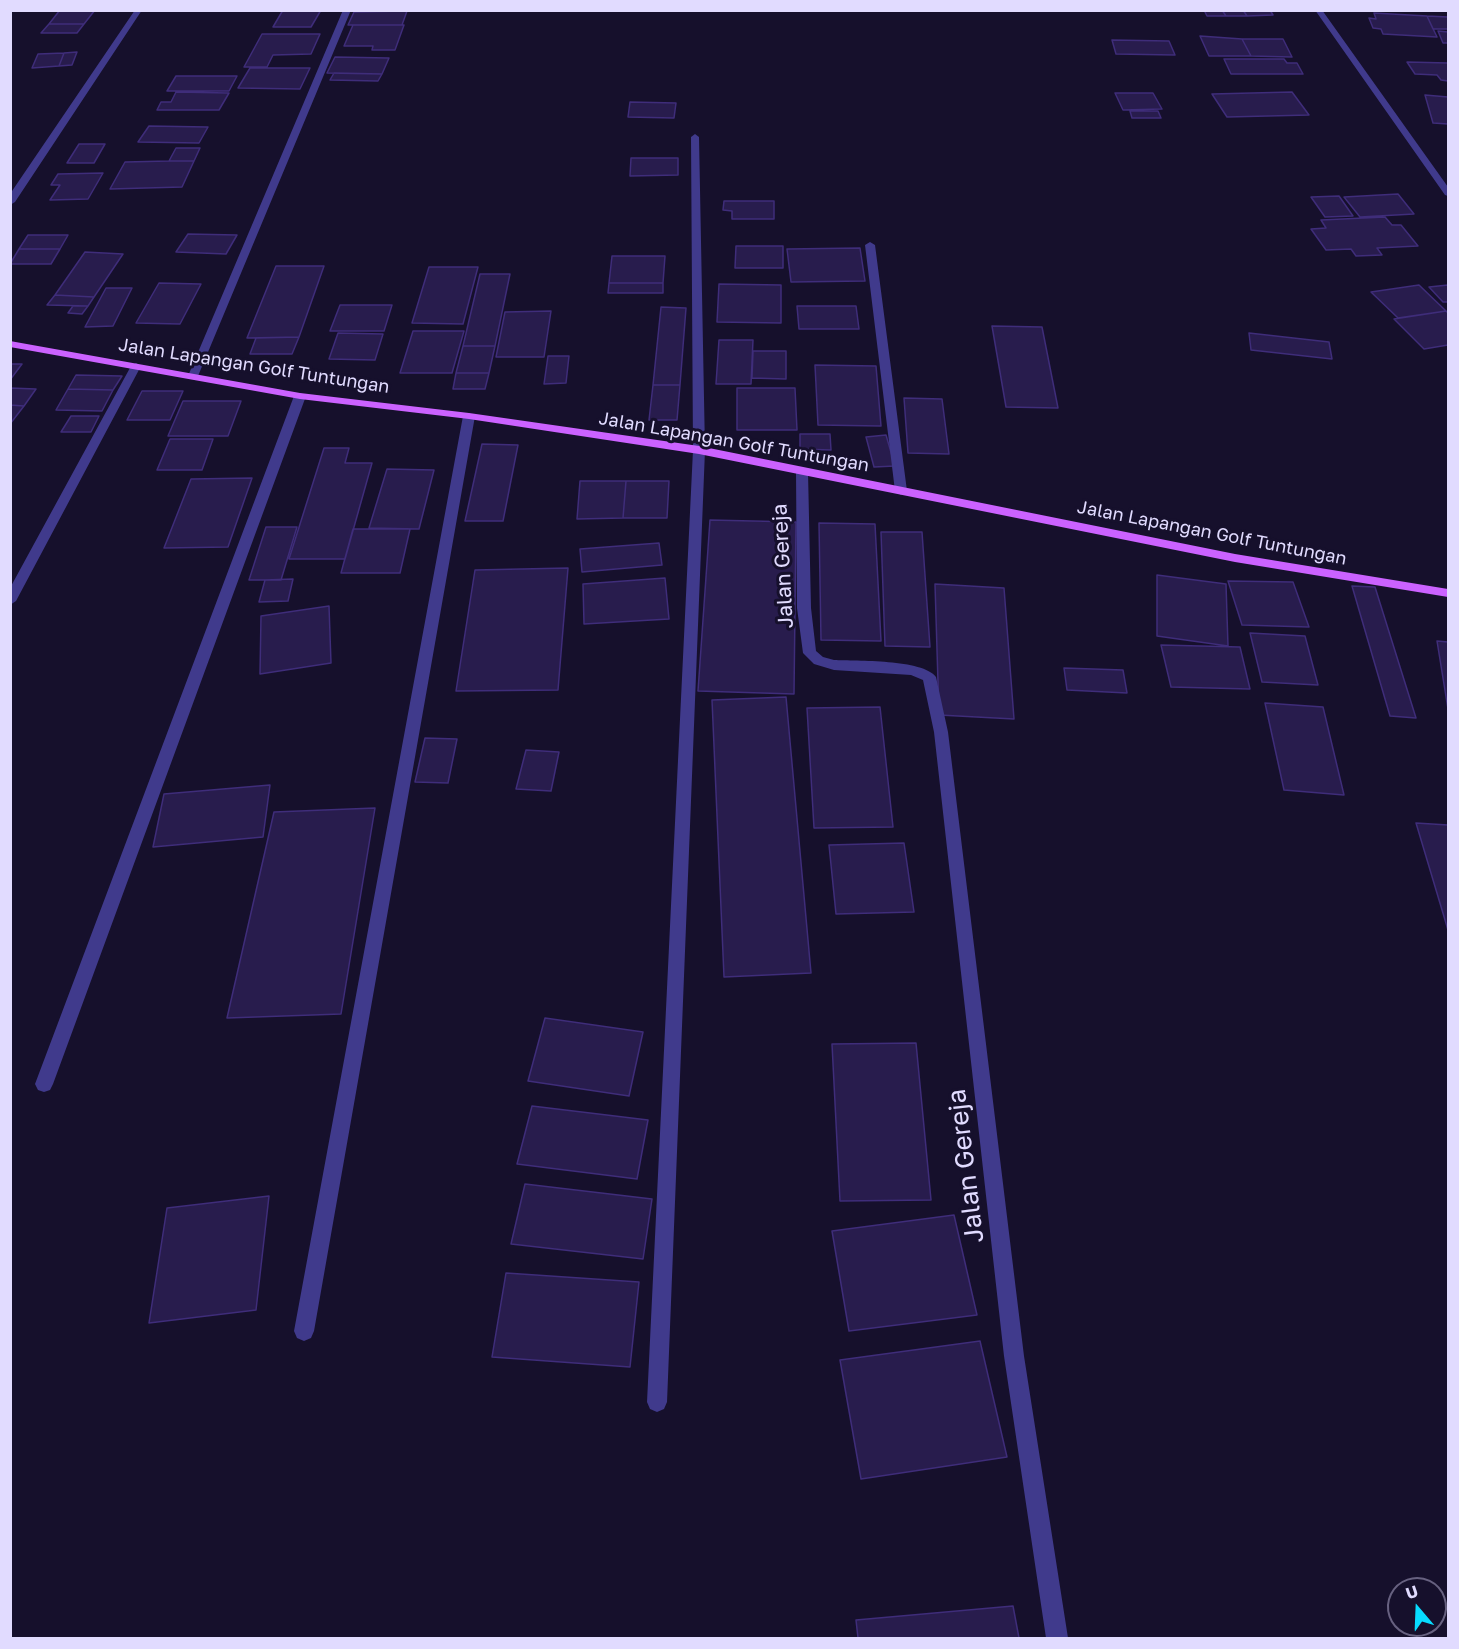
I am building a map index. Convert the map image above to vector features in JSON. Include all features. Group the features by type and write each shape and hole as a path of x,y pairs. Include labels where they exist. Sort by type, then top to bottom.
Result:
{"main road":[{"name":"Jalan Lapangan Golf Tuntungan","path":"10,344 300,396 469,416 699,450 1235,558 1449,593"}],"street":[{"path":"10,202 139,10"},
{"path":"193,376 347,10"},
{"path":"1318,10 1449,193"},
{"path":"657,1402 699,450 695,136"},
{"path":"870,244 901,490"},
{"path":"10,601 136,366"},
{"path":"44,1084 300,396"},
{"path":"304,1331 469,416"},
{"name":"Jalan Gereja","path":"802,472 804,608 810,652 819,661 834,665 925,679 941,732 1014,1356 1057,1638"}],"building":[{"path":"60,10 95,10 84,24 49,24"},
{"path":"283,10 321,10 311,27 273,27"},
{"path":"1204,10 1222,10 1226,16 1207,16"},
{"path":"1222,10 1243,10 1247,16 1226,16"},
{"path":"1243,10 1270,10 1273,15 1247,16"},
{"path":"407,11 402,25 348,25 354,12"},
{"path":"1374,13 1427,16 1437,37 1383,34 1381,29 1373,28 1369,18 1376,19"},
{"path":"1427,16 1448,17 1448,29 1433,29"},
{"path":"49,24 84,24 77,33 41,33"},
{"path":"353,25 404,25 395,50 372,50 373,46 344,46"},
{"path":"1438,31 1448,32 1448,43 1443,43"},
{"path":"262,34 320,34 311,54 273,55 267,67 244,67"},
{"path":"1200,36 1242,39 1251,56 1209,56"},
{"path":"1242,39 1283,39 1292,57 1251,56"},
{"path":"1112,40 1169,41 1175,55 1116,54"},
{"path":"77,52 72,65 59,66 64,53"},
{"path":"64,53 59,66 32,68 38,54"},
{"path":"335,57 389,58 382,74 327,73"},
{"path":"1224,59 1284,59 1287,63 1297,63 1303,74 1231,74"},
{"path":"1407,62 1448,63 1448,81 1441,80 1437,75 1415,74"},
{"path":"250,68 310,68 300,89 238,88"},
{"path":"334,73 382,74 378,81 330,80"},
{"path":"176,76 237,76 229,91 167,91"},
{"path":"176,92 229,93 219,110 157,110 161,102 171,102"},
{"path":"1292,92 1309,115 1227,117 1212,94"},
{"path":"1115,93 1153,93 1162,109 1123,110"},
{"path":"1425,95 1448,97 1448,124 1433,123"},
{"path":"630,102 676,103 674,118 628,117"},
{"path":"1130,111 1158,111 1161,118 1132,118"},
{"path":"149,126 208,127 199,143 138,142"},
{"path":"79,144 105,144 94,163 67,163"},
{"path":"176,148 200,148 194,161 169,161"},
{"path":"631,158 678,158 678,175 630,176"},
{"path":"194,161 182,187 110,189 125,162"},
{"path":"103,173 88,199 50,200 60,185 51,185 58,174"},
{"path":"1398,194 1414,214 1360,217 1344,197"},
{"path":"1339,196 1353,216 1325,217 1311,197"},
{"path":"724,201 774,201 774,219 732,219 732,211 723,210"},
{"path":"1385,217 1392,225 1401,225 1418,246 1377,248 1382,255 1356,256 1351,249 1326,250 1311,229 1326,228 1321,220"},
{"path":"188,234 237,235 226,254 176,252"},
{"path":"28,235 68,235 60,249 19,249"},
{"path":"736,246 783,246 783,268 735,268"},
{"path":"860,248 865,281 791,282 787,249"},
{"path":"19,249 60,249 51,264 10,264"},
{"path":"85,252 123,254 94,297 55,295"},
{"path":"612,256 665,256 663,283 609,283"},
{"path":"276,266 324,266 299,337 247,338"},
{"path":"429,267 478,267 463,324 412,323"},
{"path":"480,274 510,274 495,346 463,346"},
{"path":"159,283 201,284 180,324 136,323"},
{"path":"609,283 663,283 663,293 608,293"},
{"path":"719,284 781,285 781,323 717,322"},
{"path":"1419,285 1446,311 1398,318 1371,292"},
{"path":"1448,285 1448,302 1443,302 1429,287"},
{"path":"106,288 132,288 113,326 85,327"},
{"path":"55,295 94,297 88,306 47,305"},
{"path":"340,305 392,305 384,331 330,331"},
{"path":"73,306 88,306 82,314 68,313"},
{"path":"797,306 856,306 859,329 799,329"},
{"path":"661,307 686,308 680,385 653,385"},
{"path":"551,311 544,357 496,357 505,312"},
{"path":"1446,311 1448,313 1448,345 1424,349 1394,319"},
{"path":"992,326 1042,327 1058,408 1006,407"},
{"path":"413,331 464,331 452,373 400,373"},
{"path":"338,333 383,334 375,360 329,359"},
{"path":"1249,333 1329,342 1332,359 1251,350"},
{"path":"299,337 292,354 250,354 256,338"},
{"path":"719,340 753,340 751,384 716,384"},
{"path":"463,346 495,346 489,373 456,373"},
{"path":"753,351 786,351 786,379 752,378"},
{"path":"548,356 569,356 566,383 544,384"},
{"path":"10,364 22,364 10,380"},
{"path":"815,365 876,366 881,426 818,425"},
{"path":"456,373 489,373 485,389 453,389"},
{"path":"76,375 122,376 113,390 68,389"},
{"path":"653,385 680,385 677,420 649,420"},
{"path":"10,388 36,389 24,406 10,405"},
{"path":"737,388 795,388 797,430 737,430"},
{"path":"68,389 113,390 102,411 56,410"},
{"path":"142,391 183,391 170,420 127,420"},
{"path":"904,398 942,399 949,454 908,453"},
{"path":"183,401 241,401 228,436 168,436"},
{"path":"10,405 24,406 10,424"},
{"path":"71,416 99,416 91,432 61,432"},
{"path":"800,434 830,434 831,450 800,449"},
{"path":"886,435 895,466 874,467 866,437"},
{"path":"170,439 213,439 202,470 157,470"},
{"path":"482,444 518,445 503,521 465,521"},
{"path":"324,448 349,448 345,463 372,463 345,559 289,559"},
{"path":"387,469 434,470 419,529 369,528"},
{"path":"252,478 228,547 164,548 191,479"},
{"path":"580,481 626,481 623,518 577,519"},
{"path":"626,481 669,481 667,518 623,518"},
{"path":"710,520 796,522 794,694 698,691"},
{"path":"819,523 875,524 881,641 821,640"},
{"path":"266,527 297,527 281,580 249,580"},
{"path":"353,529 410,529 400,573 341,573"},
{"path":"881,532 922,532 930,647 885,646"},
{"path":"659,543 662,565 582,572 580,549"},
{"path":"568,568 558,690 456,691 475,570"},
{"path":"1157,575 1226,584 1228,646 1157,636"},
{"path":"665,578 669,619 584,624 583,584"},
{"path":"293,579 288,601 259,602 265,580"},
{"path":"1228,581 1293,582 1309,627 1242,625"},
{"path":"935,584 1004,588 1014,719 939,715"},
{"path":"1352,586 1375,587 1416,718 1390,716"},
{"path":"329,606 331,663 260,674 261,616"},
{"path":"1250,633 1305,636 1318,685 1262,682"},
{"path":"1437,641 1448,642 1448,709"},
{"path":"1161,645 1240,647 1250,689 1171,687"},
{"path":"1064,668 1123,670 1127,693 1067,690"},
{"path":"786,697 811,973 724,977 712,700"},
{"path":"1265,703 1323,707 1344,795 1284,790"},
{"path":"880,707 893,827 814,828 807,708"},
{"path":"425,738 457,739 448,783 415,782"},
{"path":"526,750 559,752 551,791 516,789"},
{"path":"270,785 263,837 153,847 164,794"},
{"path":"375,808 341,1014 227,1018 274,812"},
{"path":"1416,823 1448,825 1448,930"},
{"path":"904,843 914,912 836,914 829,845"},
{"path":"545,1018 643,1032 629,1096 528,1081"},
{"path":"916,1043 931,1200 840,1201 832,1044"},
{"path":"532,1106 648,1120 637,1179 517,1164"},
{"path":"525,1184 652,1199 643,1259 511,1244"},
{"path":"269,1196 256,1310 149,1323 167,1208"},
{"path":"954,1215 977,1315 849,1331 832,1231"},
{"path":"506,1273 639,1282 630,1367 492,1357"},
{"path":"980,1341 1007,1457 861,1479 840,1360"},
{"path":"1013,1606 1019,1638 858,1638 856,1620"}]}
